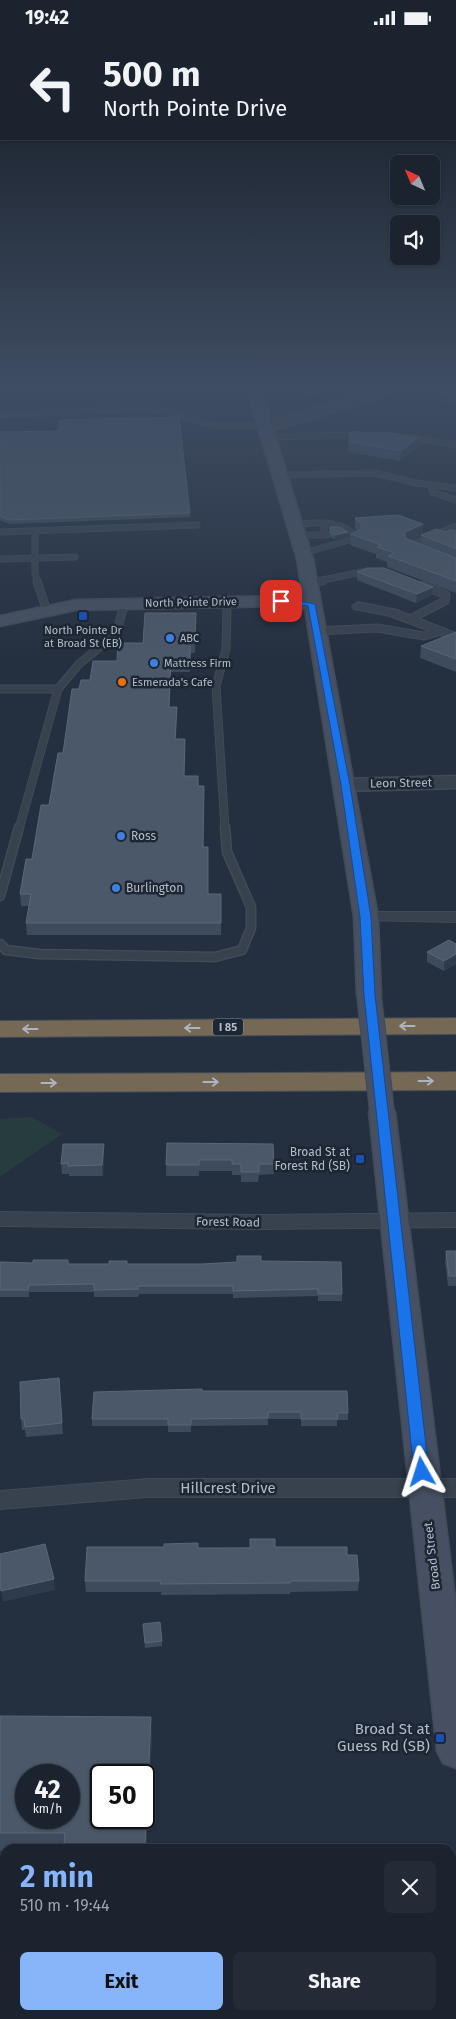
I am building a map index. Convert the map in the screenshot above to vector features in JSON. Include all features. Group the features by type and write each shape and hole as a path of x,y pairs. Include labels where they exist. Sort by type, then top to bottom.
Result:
{"highway":[{"name":"I 85","path":"0,1029 456,1025"},
{"path":"0,1083 456,1081"}],"main road":[{"name":"Broad Street","path":"280,479 303,553 345,785 366,917 369,995 393,1221 440,1488 456,1751"},
{"name":"North Pointe Drive","path":"0,621 76,605 136,602 281,601 311,604"},
{"name":"North Pointe Drive","path":"47,611 311,604"}],"street":[{"path":"358,606 393,613 456,637"},
{"name":"Leon Street","path":"345,785 456,782"},
{"path":"366,917 456,917"},
{"name":"Forest Road","path":"0,1219 456,1220"},
{"name":"Hillcrest Drive","path":"0,1500 148,1488 440,1488"}],"lane":[{"path":"401,479 456,488"},
{"path":"431,485 432,492 456,500"},
{"path":"322,524 326,535"},
{"path":"296,530 322,524 350,529 357,538 303,553"},
{"path":"0,532 197,525"},
{"path":"416,549 408,546 456,526"},
{"path":"296,530 326,535 337,544"},
{"path":"35,532 35,574 47,611"},
{"path":"0,559 75,557"},
{"path":"308,583 376,570"},
{"path":"410,619 445,601 446,595 444,593 418,583"},
{"path":"0,944 6,950 48,954 215,957 242,949 251,928 251,907 226,852 216,686 226,649 227,607"},
{"path":"0,896 58,689 69,673 88,655 110,642 116,635 121,628 123,609"},
{"path":"316,631 377,628 424,636 441,631"},
{"path":"0,689 58,689"}],"green space":[{"path":"32,1117 62,1134 0,1177 0,1119"}],"building":[{"path":"0,479 186,479 190,513 9,520 0,516"},
{"path":"398,515 423,524 405,532 405,538 456,558 456,581 388,556 395,553 377,547 381,545 351,534 362,529 361,524 355,518"},
{"path":"330,527 339,527 348,532 335,535 330,533"},
{"path":"436,529 445,532 456,531 456,549 421,535"},
{"path":"368,568 384,568 433,587 417,594 357,572"},
{"path":"145,613 196,613 195,643 190,643 190,661 171,661 169,707 177,707 175,739 185,739 184,776 198,776 198,786 204,786 203,847 208,847 208,894 221,894 221,923 26,923 31,894 20,894 26,859 32,859 41,805 49,805 58,753 63,753 72,689 79,689 81,680 90,680 93,661 117,661 118,643 143,643"},
{"path":"456,632 456,659 421,646"},
{"path":"449,940 456,944 456,954 444,961 427,952"},
{"path":"167,1143 273,1144 274,1164 259,1164 259,1172 241,1172 241,1164 232,1164 232,1160 199,1160 199,1165 166,1165"},
{"path":"63,1144 104,1144 102,1165 68,1166 68,1163 61,1164"},
{"path":"446,1251 456,1251 456,1276 449,1276"},
{"path":"237,1256 261,1256 261,1261 341,1262 342,1294 318,1294 318,1289 233,1291 233,1286 138,1286 138,1289 94,1290 94,1284 29,1285 28,1290 0,1290 0,1262 33,1263 33,1260 68,1260 68,1264 109,1264 109,1261 127,1261 127,1264 202,1264 237,1262"},
{"path":"59,1378 62,1423 25,1427 24,1419 21,1419 20,1382"},
{"path":"202,1389 202,1391 347,1391 348,1413 337,1413 338,1419 301,1419 301,1412 268,1412 268,1418 191,1419 191,1425 168,1425 168,1419 92,1419 94,1392"},
{"path":"250,1539 275,1539 275,1547 347,1547 347,1555 357,1555 359,1581 160,1584 161,1581 85,1581 87,1547 164,1547 164,1544 198,1543 198,1548 250,1548"},
{"path":"45,1544 54,1579 1,1591 0,1554"},
{"path":"160,1622 162,1641 145,1643 143,1624"},
{"path":"0,1716 151,1717 149,1764 90,1764 90,1829 146,1829 145,1844 64,1844 65,1833 0,1833"}],"place":[{"name":"North Pointe Dr at Broad St (EB)","path":"83,616"},
{"name":"ABC","path":"170,638"},
{"name":"Mattress Firm","path":"154,663"},
{"name":"Esmerada's Cafe","path":"122,682"},
{"name":"Ross","path":"121,836"},
{"name":"Burlington","path":"116,888"},
{"name":"Broad St at Forest Rd (SB)","path":"360,1159"},
{"name":"Broad St at Guess Rd (SB)","path":"440,1738"}],"route":[{"path":"281,601 311,604 345,785 366,917 369,995 422,1472"}]}
